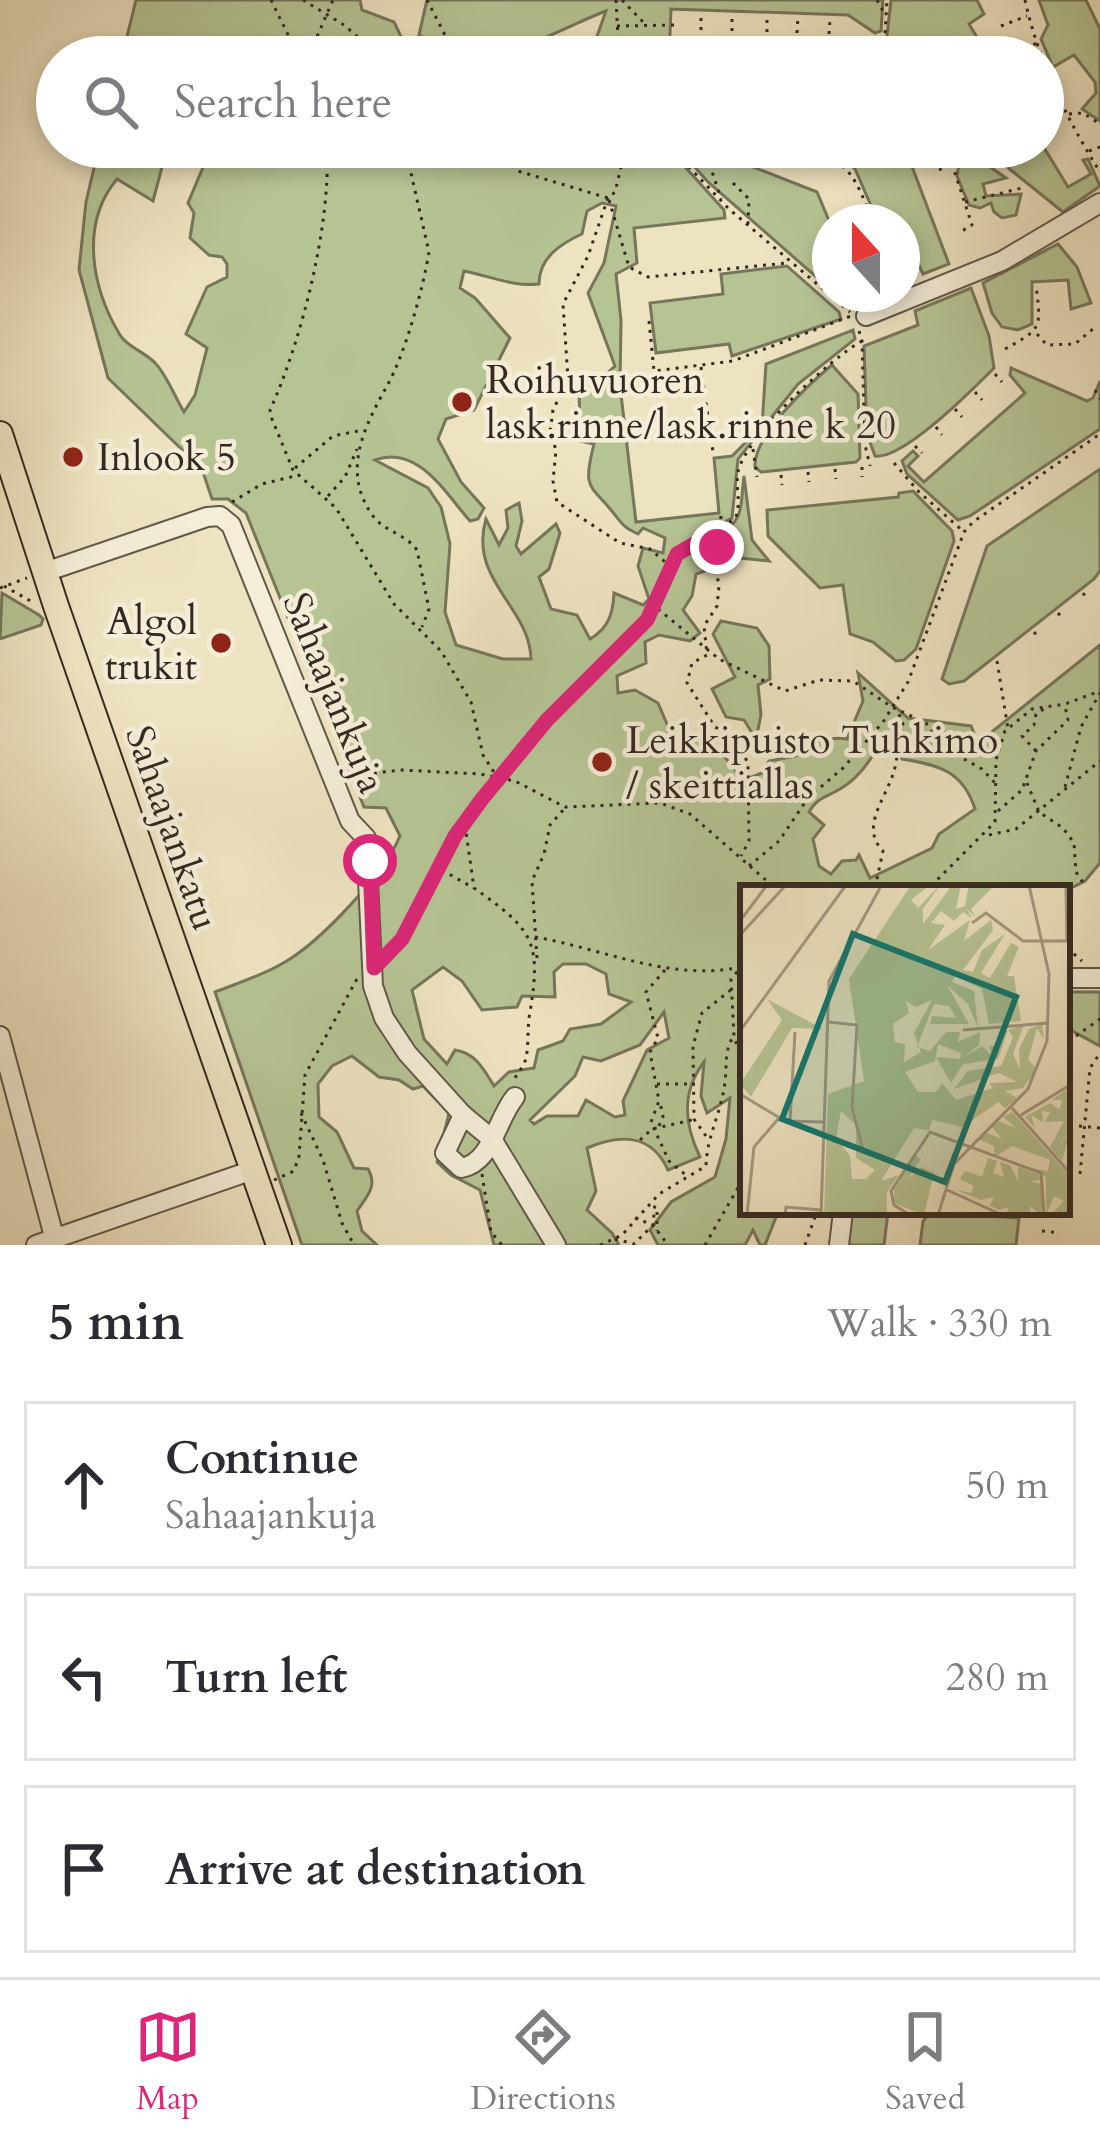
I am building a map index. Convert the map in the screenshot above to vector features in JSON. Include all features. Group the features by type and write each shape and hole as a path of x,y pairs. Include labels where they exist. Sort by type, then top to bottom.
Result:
{"main road":[{"name":"Sahaajankatu","path":"0,434 39,574 262,1175 279,1245"}],"street":[{"path":"858,317 1002,261 1100,202"},
{"name":"Sahaajankuja","path":"39,574 206,518 226,518 350,820 366,838 376,1002 391,1030 463,1115 492,1139 550,1242"},
{"path":"1070,978 1100,977"},
{"path":"6,1033 58,1241 262,1175"},
{"path":"463,1115 445,1153 460,1168 478,1162 515,1097"},
{"path":"839,1245 843,1215"}],"path":[{"path":"271,0 288,36"},
{"path":"303,0 354,36"},
{"path":"317,36 333,0"},
{"path":"427,0 445,36"},
{"path":"619,0 645,25"},
{"path":"618,36 619,0"},
{"path":"877,0 885,15"},
{"path":"883,36 887,0"},
{"path":"1024,0 1035,36"},
{"path":"701,13 701,30"},
{"path":"732,14 732,31"},
{"path":"1001,26 1028,15"},
{"path":"767,16 767,32"},
{"path":"797,33 798,17"},
{"path":"829,34 830,19"},
{"path":"617,26 677,25"},
{"path":"1064,108 1100,172"},
{"path":"1067,115 1083,113 1100,124"},
{"path":"1065,131 1074,127"},
{"path":"1081,157 1100,147"},
{"path":"324,168 302,330 270,410 279,443 293,470 327,497 394,604 441,652 471,702 484,755 499,778"},
{"path":"327,497 345,477 375,402 388,386 421,294 429,252 410,168"},
{"path":"515,168 608,198"},
{"path":"620,168 588,256 562,304 568,379 553,410 553,482 557,502 620,543 650,549 671,566"},
{"path":"690,168 748,225 858,317"},
{"path":"711,168 721,201"},
{"path":"846,168 865,204"},
{"path":"939,170 943,168"},
{"path":"953,168 972,225 962,231"},
{"path":"839,178 850,173"},
{"path":"733,183 749,199 748,225"},
{"path":"964,203 1026,188"},
{"path":"950,199 960,195"},
{"path":"608,198 629,267 648,277 791,262"},
{"path":"1036,285 1041,298 1037,330 1047,345 1075,344 1094,328"},
{"path":"649,321 654,371 733,361 858,317"},
{"path":"1005,349 1048,328"},
{"path":"262,1175 293,1171 310,1063 357,978 393,952 465,823 547,720 656,607 677,554 718,530 739,511 737,473 753,447 812,376 862,341 865,445 870,466"},
{"path":"701,365 713,452"},
{"path":"995,374 1002,382"},
{"path":"1095,390 1100,399"},
{"path":"975,392 982,400"},
{"path":"955,410 962,417"},
{"path":"711,438 724,436 742,419"},
{"path":"936,427 942,435"},
{"path":"293,470 333,436 364,430"},
{"path":"748,866 779,841 808,798 843,768 894,707 921,660 964,532 1100,434"},
{"path":"358,446 356,480 374,517 417,550 429,609 421,628"},
{"path":"915,446 922,453"},
{"path":"753,447 757,477"},
{"path":"894,463 964,532"},
{"path":"862,467 862,477"},
{"path":"835,469 836,479"},
{"path":"808,472 809,482"},
{"path":"226,508 262,484 299,475"},
{"path":"781,475 782,485"},
{"path":"721,516 715,564 717,606 704,626 706,655 692,662 687,683 715,727 733,736 748,763 748,841 740,858"},
{"path":"2,587 39,574"},
{"path":"2,587 44,610"},
{"path":"656,607 719,659 785,691 819,680 853,681 926,723 944,748 995,783"},
{"path":"997,661 1008,729"},
{"path":"998,811 997,752 1008,729 1032,709 1100,692"},
{"path":"1065,789 1081,727 1100,692"},
{"path":"925,885 939,879 986,835 998,811 1026,781 1036,751 1068,720 1065,704"},
{"path":"1022,736 1048,705"},
{"path":"876,885 883,851 876,844 873,824 896,766 894,747 903,724 894,707"},
{"path":"1014,724 1036,751"},
{"path":"986,835 1016,829 1100,761"},
{"path":"345,777 402,770 499,778 515,781 565,807 661,803 690,814 771,885"},
{"path":"1026,781 1040,812 1063,828 1074,843 1076,872 1086,887"},
{"path":"515,1097 511,1088 527,1054 525,1037 537,963 532,881 550,824 565,807"},
{"path":"465,823 474,888"},
{"path":"440,869 511,914 527,935 537,963"},
{"path":"536,937 594,948 665,970 720,972 740,967"},
{"path":"1070,951 1082,961"},
{"path":"740,968 731,979 734,1036 740,1056"},
{"path":"640,1140 663,1118 650,1052 658,1038 646,992 665,970"},
{"path":"707,1138 694,1119 693,1046 702,1012 732,989"},
{"path":"1076,1036 1100,1019"},
{"path":"600,1245 622,1234 658,1194 706,1166 707,1138 718,1121 727,1046 734,1036"},
{"path":"1080,1174 1088,1068 1100,1053"},
{"path":"656,1084 695,1084"},
{"path":"301,1112 354,1245"},
{"path":"642,1124 656,1127 694,1119"},
{"path":"1079,1126 1100,1128"},
{"path":"656,1127 668,1161 688,1178"},
{"path":"478,1162 491,1232 502,1245"},
{"path":"705,1245 740,1184"},
{"path":"613,1239 634,1244 655,1228 659,1214 655,1201"},
{"path":"805,1245 814,1216 823,1219"},
{"path":"910,1216 919,1217"},
{"path":"635,1218 655,1228 668,1245"},
{"path":"1042,1231 1060,1233"}],"green space":[{"path":"136,0 360,0 362,10 394,22 401,36 127,36"},
{"path":"427,0 883,0 881,31 875,33 848,15 671,9 670,36 597,36 606,11 549,36 419,35"},
{"path":"891,0 977,0 984,14 969,24 976,36 887,36"},
{"path":"1039,0 1086,0 1100,29 1100,121 1082,109 1096,93 1095,82 1074,55 1064,61 1064,36 1042,36 1048,25"},
{"path":"1088,159 1100,186 1063,212 1008,168 1056,168 1068,187 1091,174 1083,160"},
{"path":"94,168 162,168 153,201 117,179 98,215 94,256 102,297 120,335 156,364 184,412 195,395 207,348 186,334 207,287 227,277 222,257 209,255 190,238 194,213 188,203 203,168 686,168 724,210 725,218 634,228 637,263 616,274 620,386 636,522 719,513 714,458 732,456 762,426 766,364 853,330 855,339 798,384 738,459 732,518 690,542 711,538 733,523 740,510 744,476 752,540 769,561 740,558 696,574 692,596 683,610 700,633 690,641 659,635 645,642 646,663 617,676 618,693 635,690 658,703 670,731 712,747 742,781 762,773 769,761 796,756 798,741 847,739 863,701 858,673 908,718 971,726 978,743 1100,645 1100,863 1085,881 1070,888 740,885 740,1215 777,1215 765,1245 760,1245 753,1230 745,1245 658,1245 650,1230 671,1202 715,1177 726,1139 730,1098 707,1113 701,1096 704,1062 691,1085 687,1108 700,1157 668,1170 653,1149 634,1140 611,1140 587,1148 596,1191 587,1210 619,1245 494,1245 480,1190 437,1162 449,1113 423,1086 413,1089 399,1080 379,1077 352,1056 332,1066 318,1084 319,1117 337,1132 354,1168 368,1169 371,1175 370,1191 357,1211 362,1231 377,1245 302,1245 215,992 277,967 316,939 366,887 400,836 386,808 364,807 246,513 228,499 212,499 202,469 108,378 79,270","holes":["602,203 616,206 604,263 588,293 615,366 603,377 579,381 580,441 594,444 589,470 594,491 627,528 638,534 643,528 665,538 663,553 643,548 638,566 649,599 643,605 614,593 609,619 590,639 577,615 551,609 539,577 549,569 560,533 556,524 521,554 516,546 522,521 519,503 506,510 508,528 499,545 486,519 485,559 521,624 531,659 503,659 456,645 445,612 450,544 441,507 428,488 375,460 390,457 417,465 470,521 478,519 484,508 461,482 438,439 446,419 474,410 510,338 460,288 464,271 511,283 539,284 552,253 582,234 587,211","882,733 895,738 902,759 956,778 975,809 939,834 932,848 870,878 859,855 856,860 842,861 831,874 819,866 813,839 824,825 809,812 859,774 873,755 870,744","563,964 586,964 606,974 609,994 631,1002 601,1024 570,1029 563,1041 538,1050 534,1068 509,1072 494,1086 469,1055 455,1050 447,1064 424,1039 412,990 443,967 462,981 482,1010 517,1007 522,996 555,997 554,972","664,1012 669,1038 647,1050 623,1101 625,1115 615,1117 586,1100 578,1116 547,1116 534,1124 530,1120 575,1076 583,1057 601,1061 640,1045"]},
{"path":"696,168 756,168 817,192 822,204 812,204 812,273"},
{"path":"854,168 913,168 949,264 923,274 920,204 870,204"},
{"path":"958,168 991,168 1006,178 983,184 986,196 1021,194 1016,215 1002,218 991,203 980,208 969,205"},
{"path":"1058,244 1077,267 1091,303 1071,309 1068,280 1032,282 1032,324 1018,330 1002,327 992,313 983,283"},
{"path":"787,266 812,288 812,312 839,312 841,319 732,356 729,344 656,353 650,303 723,294 721,274"},
{"path":"971,288 989,336 994,368 919,436 875,456 867,434 864,346 918,325 915,312"},
{"path":"832,365 858,394 860,458 761,472 755,467 757,454 772,426"},
{"path":"1011,368 1087,401 1100,381 1100,429 958,520 907,474 902,461 913,451 918,456 908,466 924,482 1025,393 1010,375"},
{"path":"1100,469 1100,571 1094,579 964,681 949,684 942,679 987,546"},
{"path":"913,491 952,531 954,541 916,649 896,661 873,642 850,634 843,585 820,588 768,536 767,510 898,497"},
{"path":"2,593 39,615 41,625 0,639"},
{"path":"721,621 757,628 769,646 770,679 758,685 761,715 756,739 744,720 726,717 712,689 735,677 713,634"},
{"path":"1070,992 1100,992 1100,1046 1070,1030"},
{"path":"851,1215 888,1215 884,1245 846,1245"},
{"path":"928,1215 1019,1218 1016,1245 920,1245"}],"place":[{"name":"Roihuvuoren lask.rinne/lask.rinne k 20","path":"462,402"},
{"name":"Inlook 5","path":"73,457"},
{"name":"Algol trukit","path":"221,643"},
{"name":"Leikkipuisto Tuhkimo / skeittiallas","path":"602,762"}],"route":[{"path":"370,861 374,968 402,939 455,836 482,799 547,720 647,620 677,554 718,530 717,547"}]}
